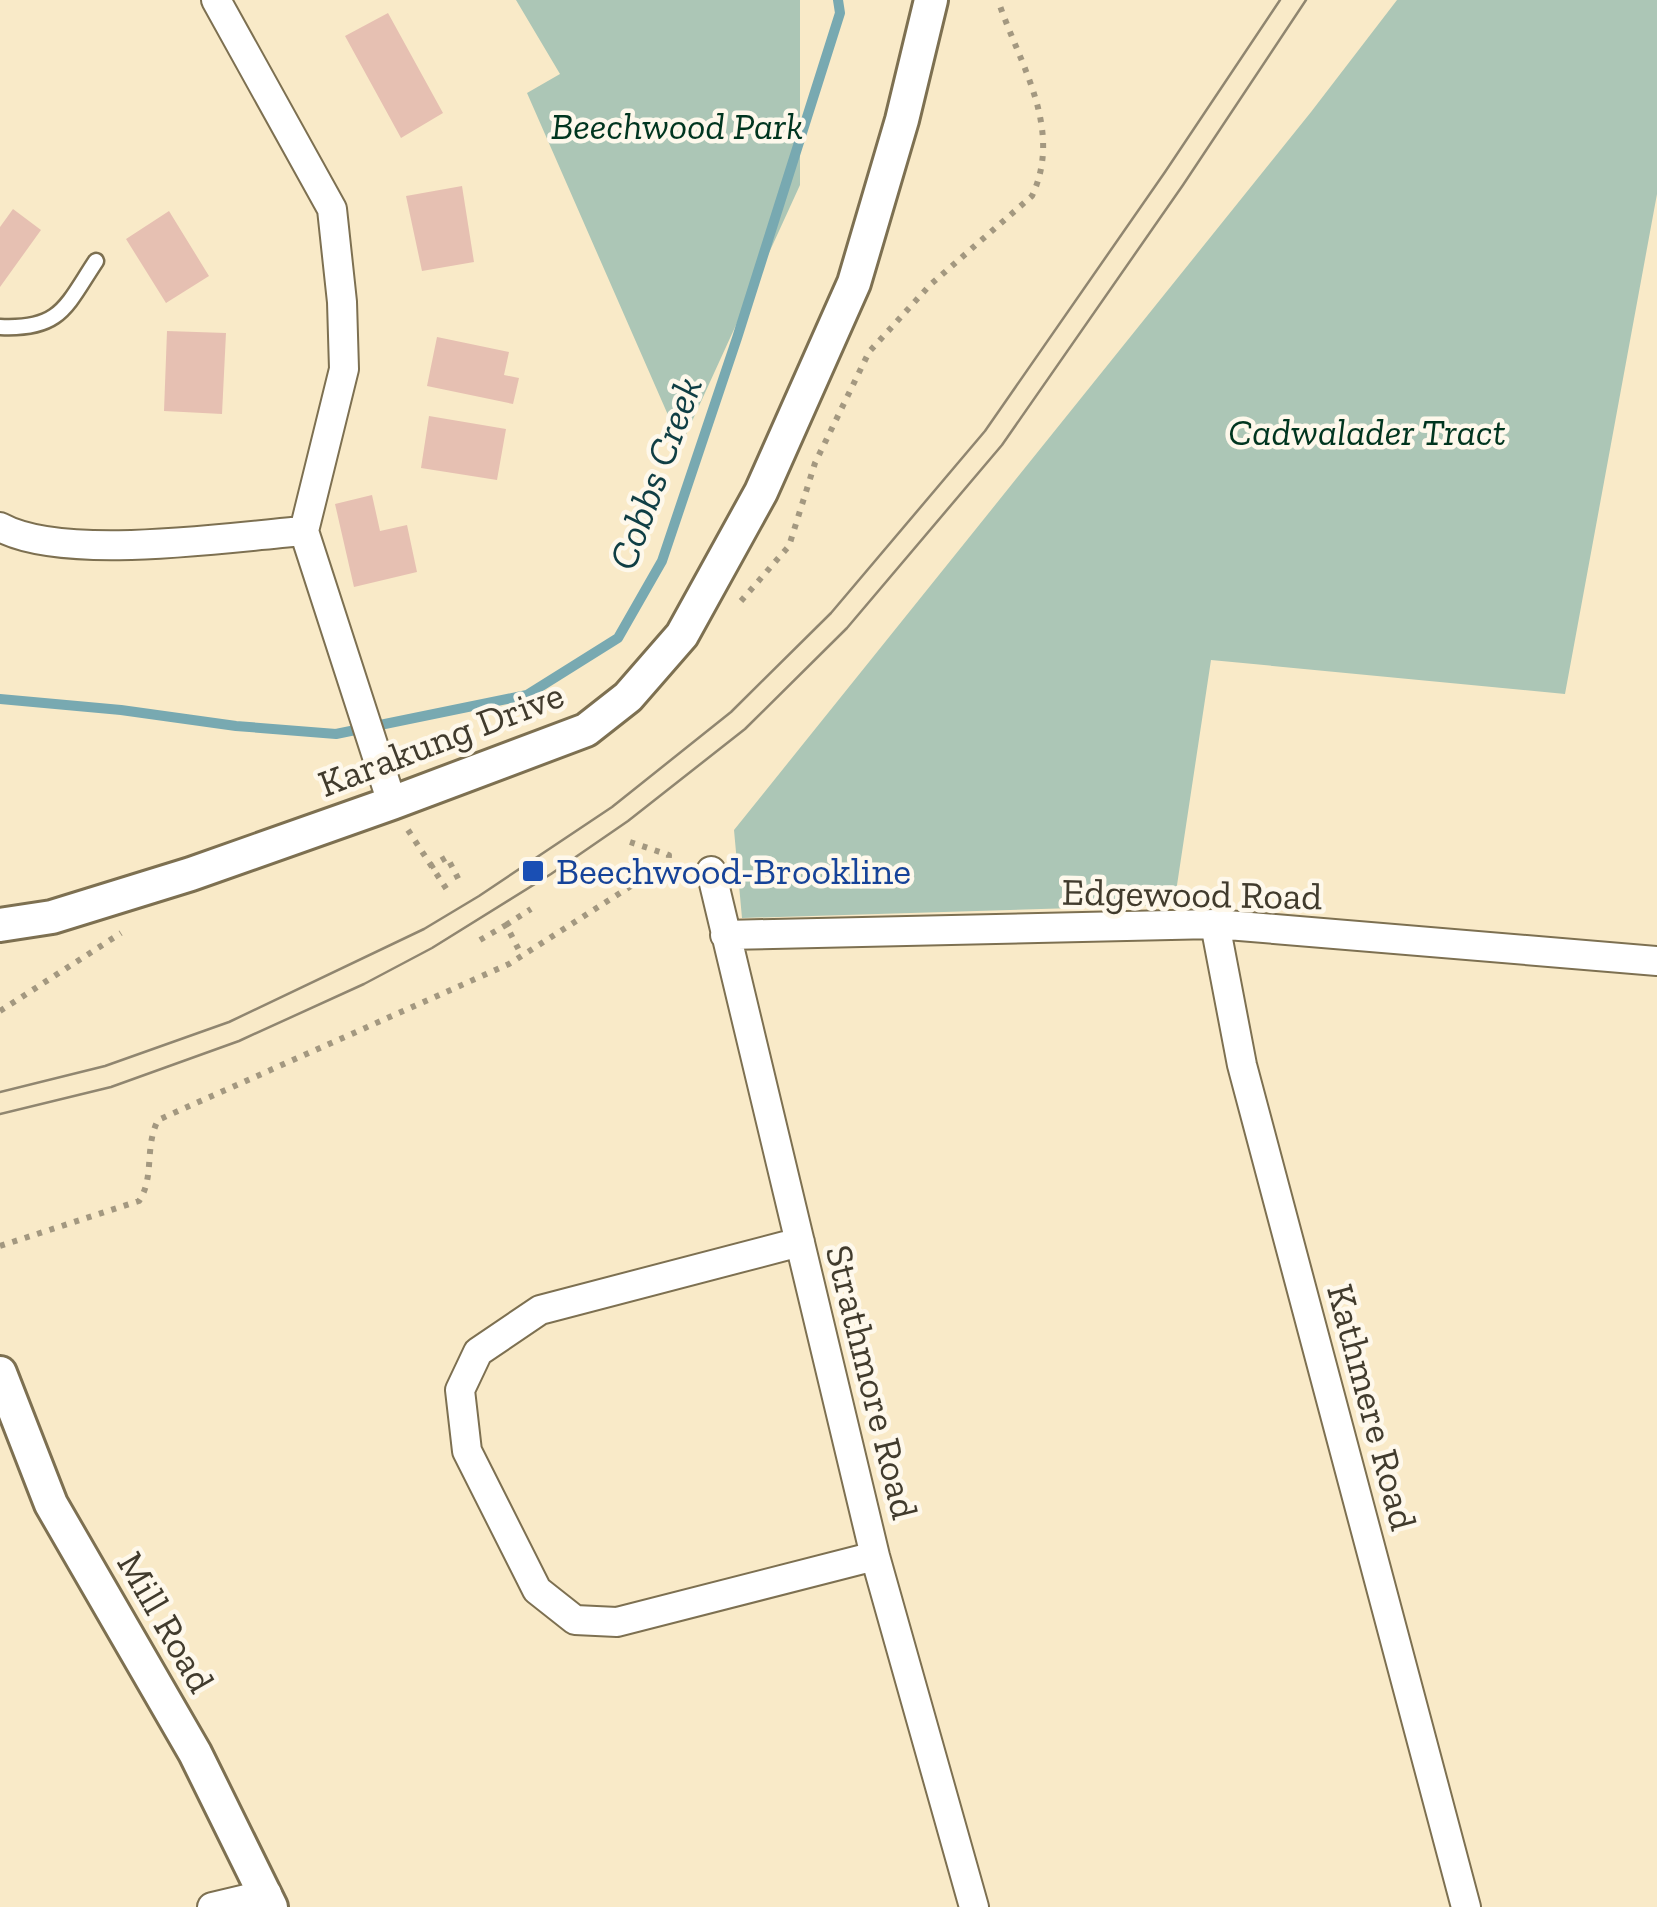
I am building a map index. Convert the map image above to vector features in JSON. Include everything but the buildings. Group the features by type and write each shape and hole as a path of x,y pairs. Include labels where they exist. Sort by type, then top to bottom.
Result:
{"street":[{"path":"216,0 332,210 342,302 344,369 304,531 392,803"},
{"name":"Karakung Drive","path":"0,926 52,917 191,874 392,803 586,730 628,697 682,636 762,492 854,283 932,11"},
{"path":"0,527 15,535 102,546 304,531"},
{"name":"Strathmore Road","path":"711,871 875,1556 974,1907"},
{"name":"Edgewood Road","path":"724,935 1214,924 1657,961"},
{"name":"Kathmere Road","path":"1214,924 1242,1065 1466,1907"},
{"path":"800,1242 540,1310 478,1352 460,1390 467,1450 536,1590 575,1620 618,1622 875,1556"},
{"name":"Mill Road","path":"0,1373 51,1504 195,1753 269,1900"},
{"path":"212,1907 269,1900"}],"lane":[{"path":"0,327 25,328 59,316 96,261"}],"path":[{"path":"736,606 789,546 815,464 869,352 930,285 1032,196 1039,182 1045,133 1036,97 998,0"},
{"path":"630,842 669,856 668,870"},
{"path":"449,893 430,867 446,858 461,884"},
{"path":"0,1246 139,1201 147,1189 148,1138 158,1120 509,964 656,870 711,871"},
{"path":"480,940 531,909"},
{"path":"506,925 522,956"},
{"path":"0,1010 131,926"}],"green space":[{"name":"Beechwood Park","path":"516,0 800,0 800,185 683,441 668,415 527,93 560,74"},
{"name":"Cadwalader Tract","path":"1397,0 1657,0 1657,194 1565,694 1211,660 1174,905 742,918 734,830"}],"waterway":[{"name":"Cobbs Creek","path":"0,699 336,734 527,695 618,638 662,561 840,13 838,0"}],"tram line":[{"path":"0,1092 105,1066 229,1022 424,929 612,807 731,712 831,613 985,431 1280,0"},
{"path":"0,1114 111,1087 239,1041 364,984 432,948 551,874 628,821 745,729 847,628 1002,445 1306,0"}],"place":[{"name":"Beechwood-Brookline","path":"533,871"}]}
